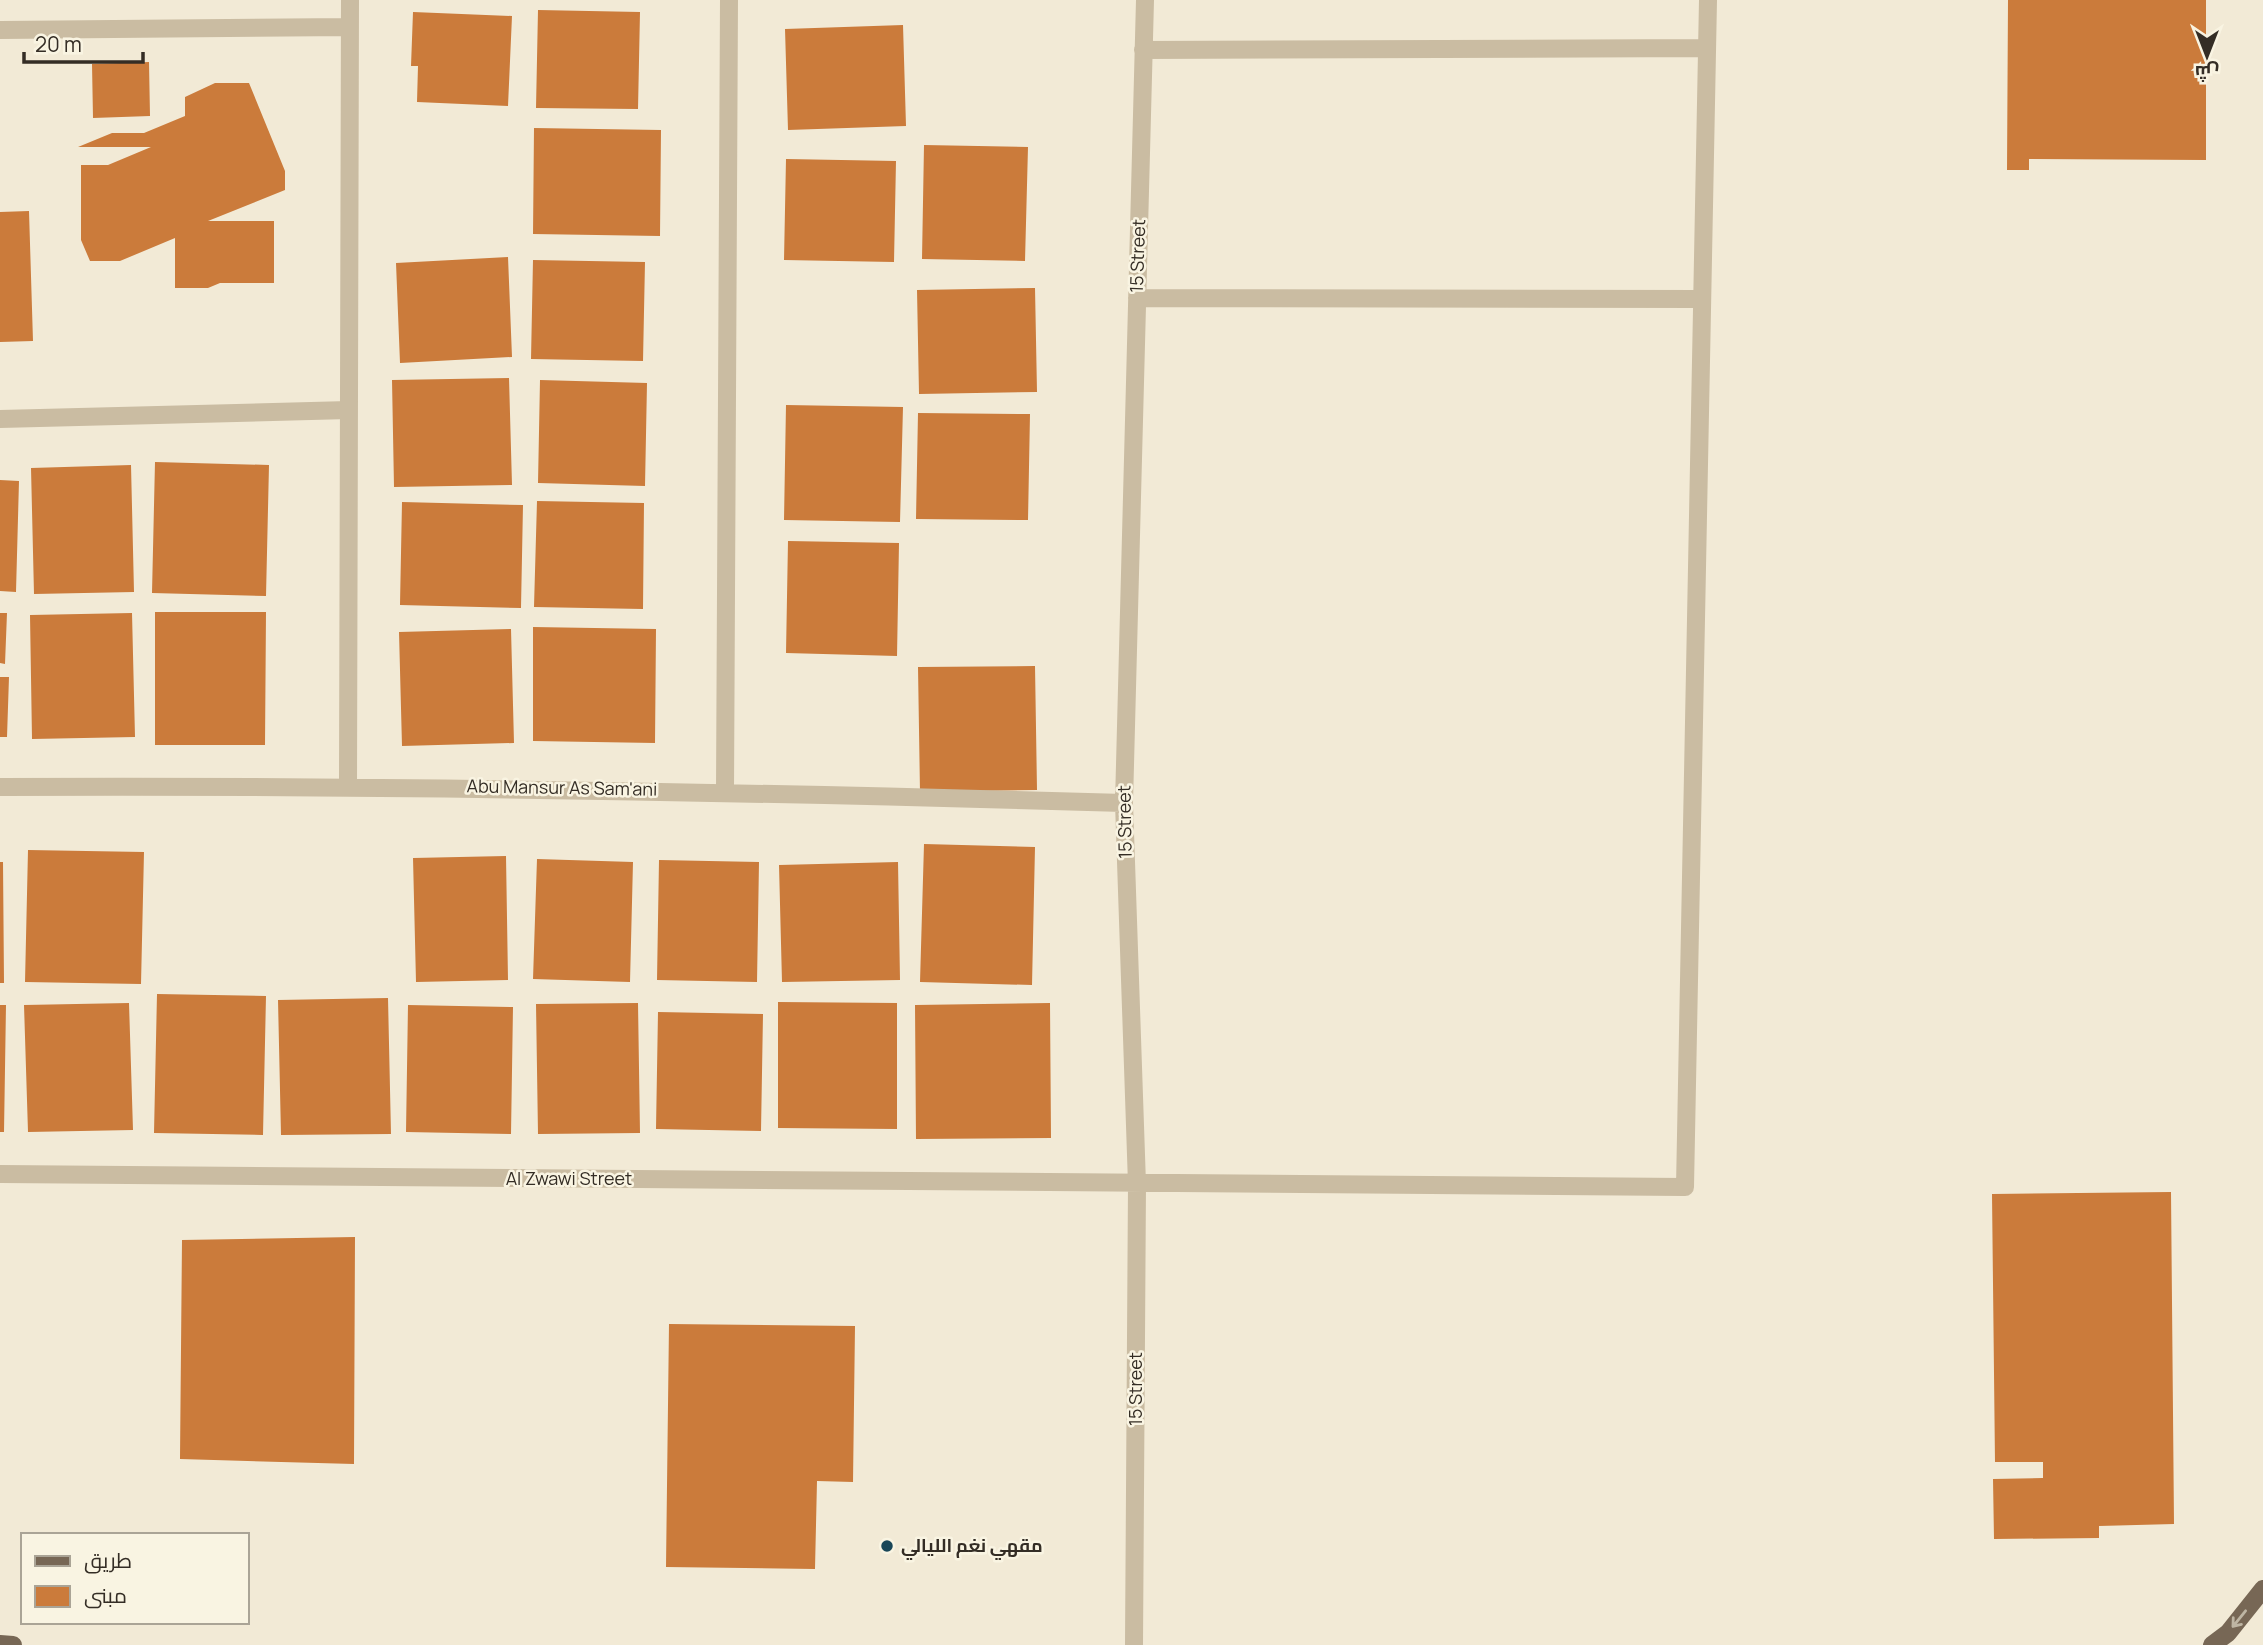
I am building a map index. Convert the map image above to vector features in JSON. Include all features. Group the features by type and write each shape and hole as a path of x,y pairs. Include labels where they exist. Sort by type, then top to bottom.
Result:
{"main road":[{"path":"2212,1645 2228,1633 2263,1589"},
{"path":"0,1644 13,1645"}],"street":[{"path":"348,785 350,0"},
{"path":"724,791 729,0"},
{"name":"15 Street","path":"1134,1645 1138,1184 1124,803 1145,0"},
{"path":"1137,298 1702,299 1708,0"},
{"path":"0,30 350,27"},
{"path":"1143,50 1707,48"},
{"name":"Al Zwawi Street","path":"0,1174 1685,1187 1702,299"},
{"path":"0,419 349,410"},
{"name":"Abu Mansur As Sam'ani","path":"0,787 348,785 724,791 1124,803"}],"building":[{"path":"2008,0 2206,0 2206,160 2029,159 2029,170 2007,170"},
{"path":"538,10 640,12 638,109 536,108"},
{"path":"413,12 512,16 508,106 417,102 418,66 411,66"},
{"path":"903,25 906,126 788,130 785,29"},
{"path":"149,62 150,116 93,118 92,64"},
{"path":"215,83 249,83 285,171 285,190 208,221 274,221 274,283 220,283 208,288 175,288 175,238 120,261 90,261 81,240 81,165 108,165 151,147 78,147 112,133 144,133 185,116 185,97"},
{"path":"534,128 661,130 660,236 533,234"},
{"path":"924,145 1028,147 1025,261 922,259"},
{"path":"786,159 896,161 894,262 784,260"},
{"path":"29,211 33,341 0,342 0,212"},
{"path":"508,257 512,357 400,363 396,263"},
{"path":"533,260 645,262 643,361 531,359"},
{"path":"1035,288 1037,392 919,394 917,290"},
{"path":"509,378 512,485 394,487 392,380"},
{"path":"540,380 647,383 645,486 538,483"},
{"path":"786,405 903,407 900,522 784,520"},
{"path":"918,413 1030,414 1028,520 916,519"},
{"path":"155,462 269,465 266,596 152,593"},
{"path":"131,465 134,592 34,594 31,468"},
{"path":"0,480 19,481 16,592 0,591"},
{"path":"537,501 644,503 643,609 534,607"},
{"path":"402,502 523,505 521,608 400,605"},
{"path":"788,541 899,543 897,656 786,653"},
{"path":"155,612 266,612 265,745 155,745"},
{"path":"0,613 7,613 5,664 0,663"},
{"path":"132,613 135,737 32,739 30,615"},
{"path":"533,627 656,629 655,743 533,741"},
{"path":"511,629 514,743 402,746 399,632"},
{"path":"1035,666 1037,790 920,792 918,667"},
{"path":"0,677 9,677 7,737 0,737"},
{"path":"924,844 1035,847 1032,985 920,982"},
{"path":"28,850 144,852 141,984 25,982"},
{"path":"506,856 508,980 416,982 413,858"},
{"path":"537,859 633,862 630,982 533,979"},
{"path":"659,860 759,862 757,982 657,980"},
{"path":"0,862 3,862 4,983 0,983"},
{"path":"898,862 900,980 782,982 779,865"},
{"path":"157,994 266,996 263,1135 154,1133"},
{"path":"388,998 391,1134 281,1135 278,1000"},
{"path":"778,1002 897,1003 897,1129 778,1128"},
{"path":"129,1003 133,1130 28,1132 24,1005"},
{"path":"638,1003 640,1133 538,1134 536,1004"},
{"path":"1050,1003 1051,1138 916,1139 915,1005"},
{"path":"0,1005 6,1005 4,1132 0,1132"},
{"path":"408,1005 513,1007 511,1134 406,1132"},
{"path":"658,1012 763,1014 761,1131 656,1129"},
{"path":"2171,1192 2174,1524 2099,1526 2099,1538 1994,1539 1993,1479 2043,1478 2043,1462 1995,1462 1992,1194"},
{"path":"355,1237 354,1464 180,1459 182,1240"},
{"path":"669,1324 855,1326 853,1482 817,1481 815,1569 666,1567"}],"place":[{"name":"مقهي نغم الليالي","path":"887,1546"}]}
